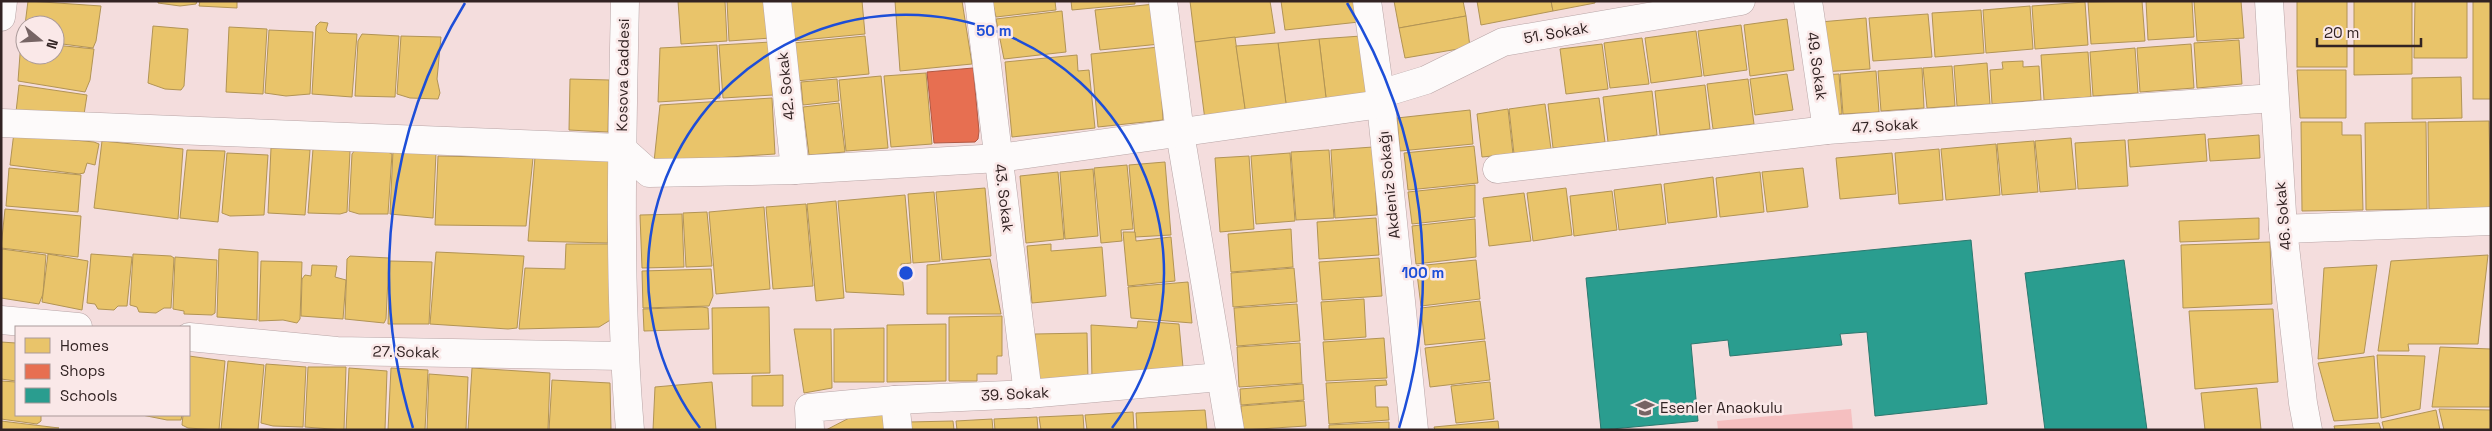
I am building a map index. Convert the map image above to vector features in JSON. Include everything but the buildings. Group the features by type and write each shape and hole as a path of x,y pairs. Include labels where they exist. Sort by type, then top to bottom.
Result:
{"street":[{"path":"1,17 3,1"},
{"name":"Kosova Caddesi","path":"625,1 622,148 623,356 630,430"},
{"name":"42. Sokak","path":"777,1 795,170"},
{"name":"43. Sokak","path":"979,1 1028,394"},
{"path":"1163,1 1180,133 1230,430"},
{"name":"Akdeniz Sokağı","path":"1367,1 1380,99 1414,430"},
{"name":"51. Sokak","path":"622,148 649,173 795,170 999,158 1180,133 1380,99 1426,80 1503,42 1741,1"},
{"name":"49. Sokak","path":"1808,1 1827,130"},
{"name":"46. Sokak","path":"2269,1 2283,230 2303,404 2308,430"},
{"name":"47. Sokak","path":"1497,169 1827,130 2274,98"},
{"path":"1,123 622,148"},
{"path":"2283,230 2491,221"},
{"path":"1,320 67,326"},
{"name":"27. Sokak","path":"190,337 337,351 623,356"},
{"name":"39. Sokak","path":"810,419 895,400 1028,394 1220,376"},
{"path":"895,400 898,430"}],"shaded area":[{"path":"1851,409 1853,430 1718,430 1717,421"}],"place":[{"name":"Esenler Anaokulu","path":"1645,408"}]}
